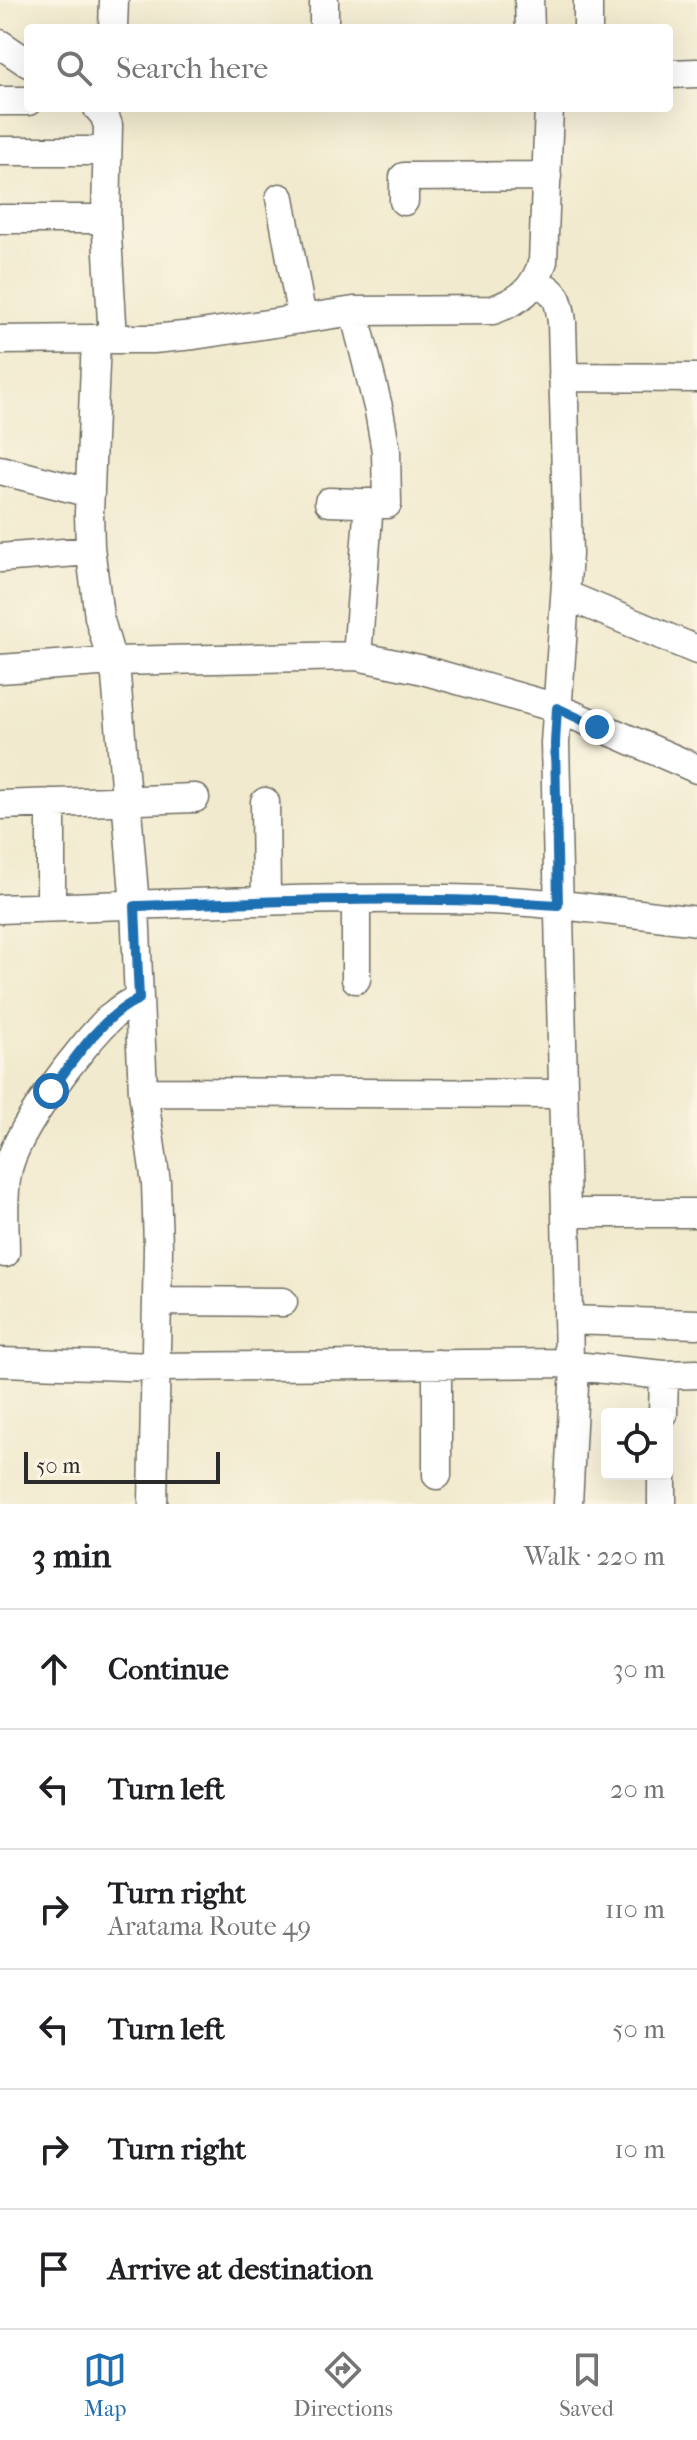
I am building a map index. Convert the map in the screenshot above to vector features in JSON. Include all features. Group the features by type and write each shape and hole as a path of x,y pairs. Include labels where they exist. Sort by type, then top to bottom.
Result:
{"street":[{"path":"113,24 114,0"},
{"path":"324,0 324,24"},
{"path":"529,0 530,24"},
{"path":"588,0 588,24"},
{"path":"0,44 24,60"},
{"path":"673,74 697,73"},
{"path":"0,101 24,101"},
{"path":"104,112 108,125 104,339 90,493 90,551 99,617 116,676 135,906 143,1092 156,1183 158,1301 153,1504"},
{"path":"0,340 153,339 354,311 493,310 513,303 530,289 543,261 549,112"},
{"path":"0,151 107,151"},
{"path":"404,201 404,177 547,176"},
{"path":"280,198 302,319"},
{"path":"0,219 106,219"},
{"path":"535,281 553,292 562,322 568,554 555,743 568,1320 572,1364 568,1504"},
{"path":"329,502 387,504 386,451 354,311"},
{"path":"563,377 697,378"},
{"path":"0,470 90,493"},
{"path":"357,656 369,503"},
{"path":"0,558 90,551"},
{"path":"566,595 697,650"},
{"path":"0,669 113,661 357,656 419,669 557,708 697,769"},
{"path":"0,805 195,798"},
{"path":"265,802 266,901"},
{"path":"51,803 51,907"},
{"path":"356,900 356,979"},
{"path":"0,909 266,901 494,900 697,921"},
{"path":"5,1253 5,1166 18,1141 74,1060 112,1016 139,999"},
{"path":"143,1092 563,1094"},
{"path":"566,1213 697,1213"},
{"path":"158,1301 283,1302"},
{"path":"568,1320 697,1324"},
{"path":"0,1362 156,1367 572,1364 664,1375 697,1374"},
{"path":"437,1364 437,1475"},
{"path":"663,1408 664,1375"},
{"path":"662,1480 662,1504"}],"route":[{"path":"51,1091 112,1016 139,999 135,906 266,901 446,900 558,905 557,708 597,727"}]}
